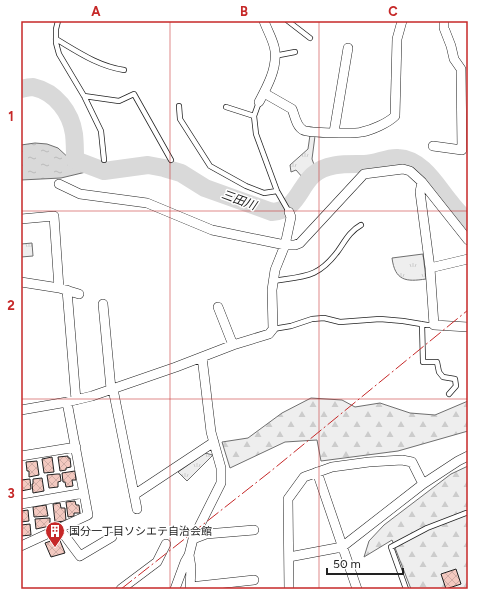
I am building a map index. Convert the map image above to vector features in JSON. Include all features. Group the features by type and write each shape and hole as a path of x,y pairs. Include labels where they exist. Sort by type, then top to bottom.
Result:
{"street":[{"path":"259,102 269,84 273,70 275,51 264,21"},
{"path":"264,94 292,109 297,124 304,131 362,132 389,122 395,116 397,39 402,21"},
{"path":"433,146 465,152 461,69 454,59 444,28 444,21"},
{"path":"334,132 348,48"},
{"path":"59,184 80,194 147,203 212,230 285,245 295,245 300,243 364,174 404,169 410,171 422,182 468,240"},
{"path":"422,182 420,192 430,268 434,324 468,327"},
{"path":"21,410 72,401 112,389 233,345 269,334 273,328 272,290 275,270 285,245 291,217 287,209"},
{"path":"21,219 54,216 63,289 76,447 88,515 21,546"},
{"path":"430,268 468,259"},
{"path":"21,282 63,289 79,294"},
{"path":"103,304 112,389 137,509"},
{"path":"218,307 233,345"},
{"path":"175,589 189,555 193,539 221,483 221,468 211,432 202,357"},
{"path":"134,495 214,442"},
{"path":"21,456 76,447"},
{"path":"289,557 342,548 423,484 468,456"},
{"path":"289,589 288,499 304,476 332,467 402,460 412,462 423,484"},
{"path":"316,472 357,589"},
{"path":"21,504 84,493"},
{"path":"60,528 80,556 112,537"},
{"path":"193,539 206,534 254,530"},
{"path":"121,589 157,562 166,544"},
{"path":"189,555 191,567 190,588 254,580"}],"lane":[{"path":"58,21 56,38 59,54 84,96 101,130 104,160"},
{"path":"288,21 310,38"},
{"path":"56,38 93,61 124,70"},
{"path":"274,56 295,52"},
{"path":"84,96 119,101 134,94 171,160"},
{"path":"259,102 254,116 256,134 277,191 287,209"},
{"path":"178,106 180,119 210,166 246,186 264,193 277,191"},
{"path":"226,107 254,116"},
{"path":"273,281 312,274 323,268 353,230 361,225"},
{"path":"273,328 290,326 312,319 324,318 340,322 380,319 434,324"},
{"path":"422,324 423,362 436,362 439,372 443,377 456,379 456,386 449,394"},
{"path":"406,589 391,547 427,528 466,513"}],"green space":[{"path":"310,135 315,136 312,159 316,170 303,178 296,170 291,172 290,165 308,149"},
{"path":"32,243 33,256 21,257 21,244"},
{"path":"423,254 426,279 407,280 399,276 392,258"},
{"path":"311,398 342,400 355,407 380,403 410,413 435,415 468,401 468,431 398,451 321,461 317,440 285,442 230,468 222,442 248,438 282,413"},
{"path":"205,453 213,455 187,481 178,472"},
{"path":"468,466 468,589 411,589 392,540 364,557 369,541 384,525 451,474"}],"water":[{"path":"35,143 47,144 58,148 72,161 85,166 86,172 61,178 21,180 21,145"}],"building":[{"path":"68,456 68,458 70,458 71,467 60,471 58,457"},
{"path":"52,457 54,472 44,473 42,459"},
{"path":"37,461 39,475 29,477 26,462"},
{"path":"75,471 76,480 72,480 73,486 66,487 65,482 63,482 62,473"},
{"path":"60,474 61,481 58,482 58,487 49,488 47,475"},
{"path":"42,478 44,491 33,493 33,479"},
{"path":"30,479 31,489 21,491 21,480"},
{"path":"75,501 76,505 79,505 80,513 74,513 74,516 68,517 66,502"},
{"path":"60,503 61,508 65,508 66,521 55,522 53,504"},
{"path":"46,505 48,516 34,517 33,507"},
{"path":"28,510 29,521 21,522 21,511"},
{"path":"50,518 50,526 36,529 35,519"},
{"path":"30,524 31,535 21,536 21,525"},
{"name":"国分一丁目ソシエテ自治会館","path":"59,538 65,553 51,557 45,543"},
{"path":"456,569 461,584 446,589 441,574"}],"waterway":[{"name":"三田川","path":"21,89 33,87 49,94 61,104 70,118 74,137 75,160 104,171 148,165 164,168 181,173 205,188 272,212 287,207 292,203 313,175 324,168 343,164 367,164 394,158 407,159 428,174 468,222"},
{"name":"三田川","path":"82,168 104,171"}],"power":[{"path":"121,589 271,471 468,310"}],"place":[{"name":"国分一丁目ソシエテ自治会館","path":"55,548"}]}
